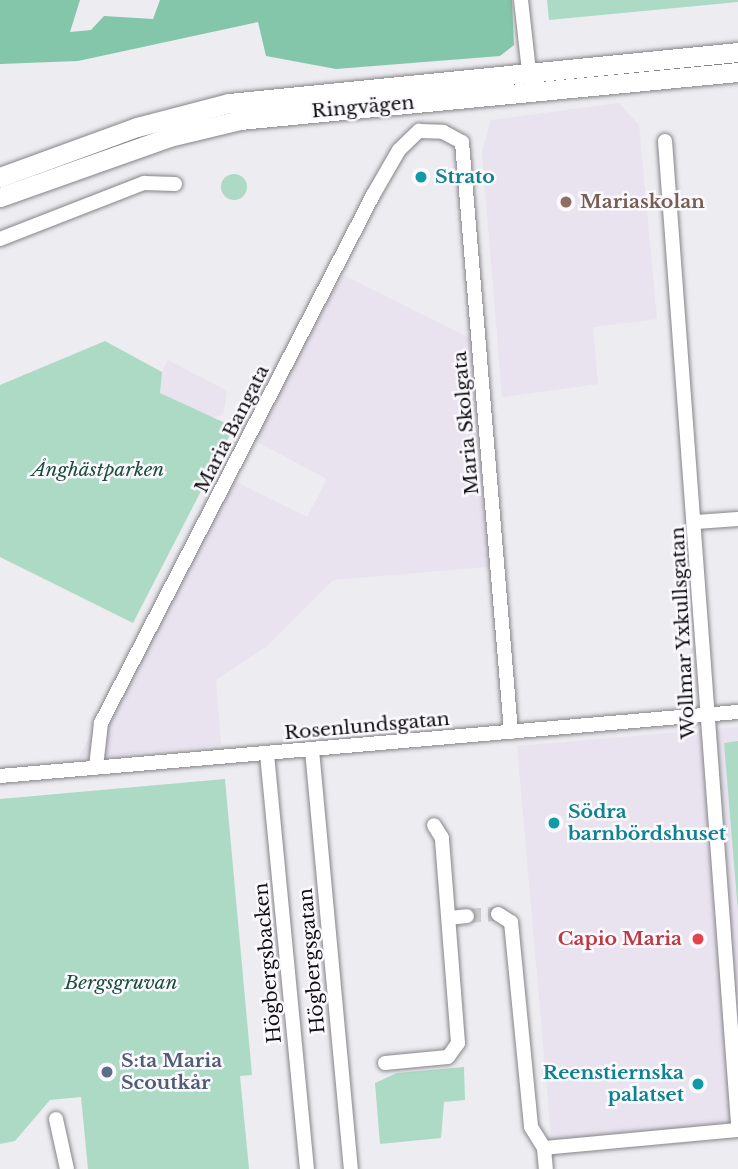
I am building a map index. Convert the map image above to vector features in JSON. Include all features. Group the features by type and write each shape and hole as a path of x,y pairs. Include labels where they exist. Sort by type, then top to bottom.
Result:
{"main road":[{"name":"Ringvägen","path":"0,177 173,117 305,94 738,52"},
{"name":"Ringvägen","path":"0,197 169,137 297,113 738,72"}],"street":[{"path":"521,0 531,92"},
{"name":"Maria Skolgata","path":"434,130 462,142 511,732"},
{"name":"Maria Bangata","path":"96,767 101,723 373,195 409,136 434,130"},
{"name":"Wollmar Yxkullsgatan","path":"665,141 696,522 708,714 733,995 738,1124"},
{"path":"0,239 144,183 175,184"},
{"path":"696,522 738,519"},
{"name":"Rosenlundsgatan","path":"0,776 738,712"},
{"name":"Högbergsgatan","path":"312,750 351,1169"},
{"name":"Högbergsbacken","path":"267,754 307,1169"},
{"path":"385,1063 455,1052 449,918 442,838 434,825"},
{"path":"498,914 511,922 531,1127 544,1148 546,1169"},
{"path":"449,918 467,916"},
{"path":"56,1119 67,1169"},
{"path":"544,1148 738,1130"}],"shaded area":[{"name":"Mariaskolan","path":"619,103 639,125 657,319 593,327 598,384 502,397 482,152 491,120"},
{"path":"343,275 480,343 499,566 333,580 267,646 216,680 221,745 78,759 226,477 307,517 327,479 248,437"},
{"path":"168,360 227,391 223,415 210,418 160,393 156,385"},
{"path":"738,727 738,995 730,996 738,1129 552,1147 517,746"}],"green space":[{"path":"0,0 80,0 70,32 91,30 104,16 153,19 160,0 512,0 514,45 500,56 336,69 266,56 258,22 78,61 0,64"},
{"path":"547,0 738,0 738,2 549,20"},
{"path":"234,174 243,178 247,187 243,196 234,200 225,196 221,187 225,178"},
{"name":"Ånghästparken","path":"105,341 162,372 160,393 234,427 133,623 0,557 0,385"},
{"path":"738,741 738,912 724,743"},
{"name":"Bergsgruvan","path":"225,779 252,1075 240,1076 249,1169 88,1169 81,1097 50,1100 15,1141 0,1144 0,799"},
{"path":"464,1067 465,1100 444,1102 441,1138 380,1144 375,1083 397,1073"}],"tunnel":[{"path":"467,916 498,914"}],"place":[{"name":"Strato","path":"421,177"},
{"name":"Mariaskolan","path":"566,202"},
{"name":"Södra barnbördshuset","path":"554,823"},
{"name":"Capio Maria","path":"698,939"},
{"name":"S:ta Maria Scoutkår","path":"107,1072"},
{"name":"Reenstiernska palatset","path":"698,1084"}]}
